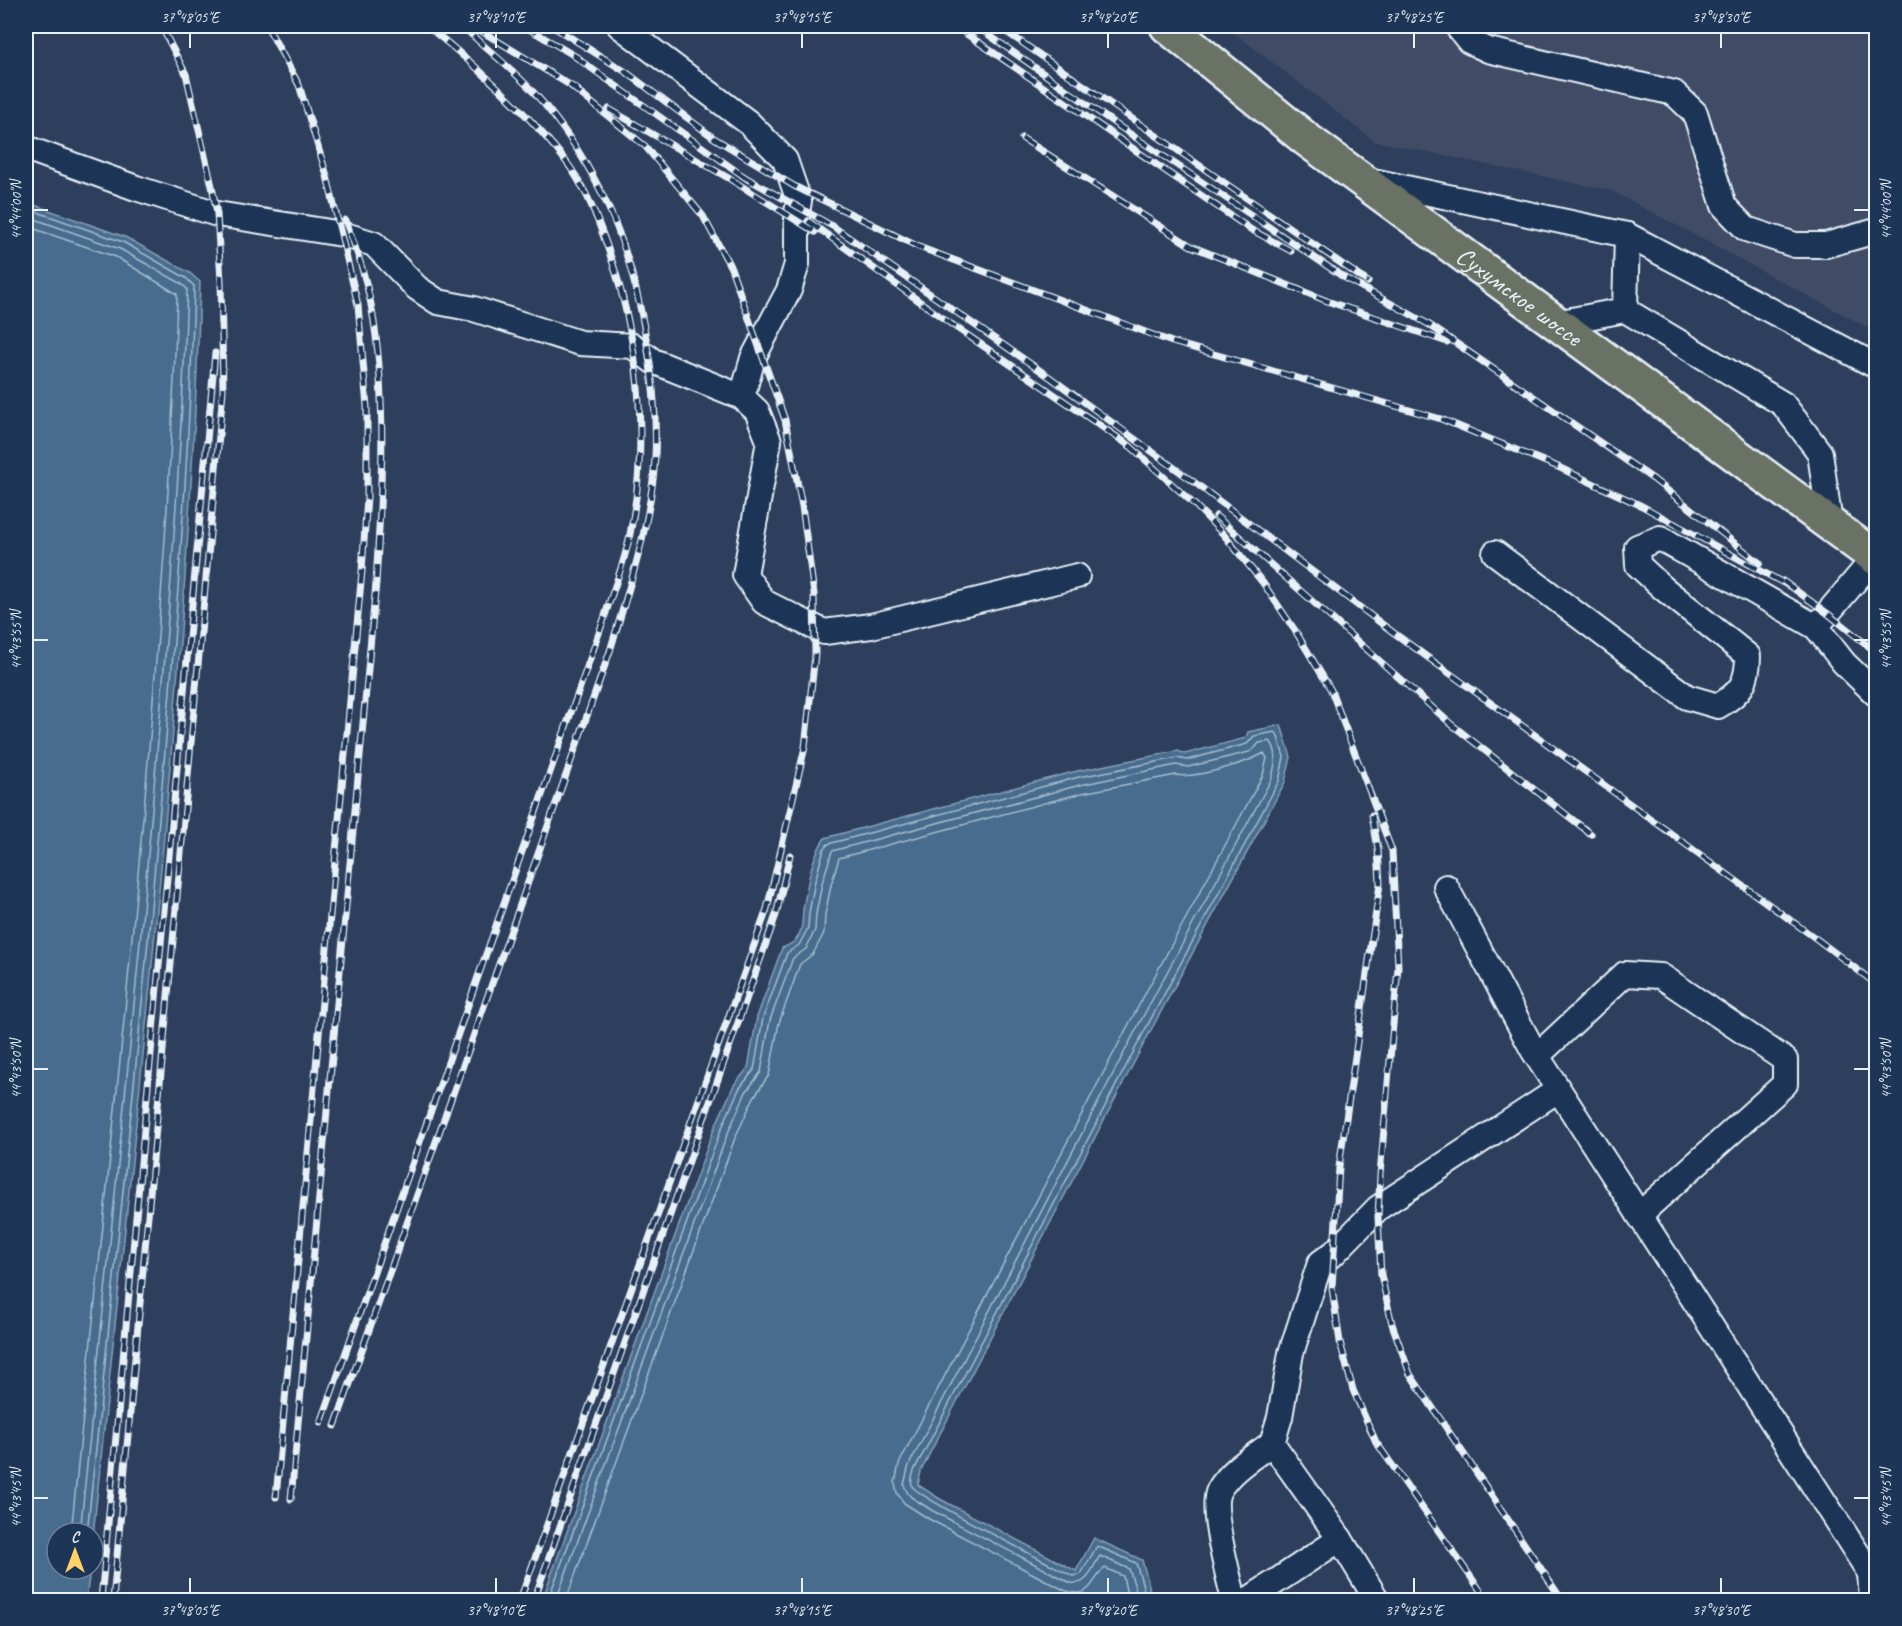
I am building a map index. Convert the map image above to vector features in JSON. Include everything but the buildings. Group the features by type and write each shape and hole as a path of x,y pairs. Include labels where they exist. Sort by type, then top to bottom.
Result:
{"highway":[{"name":"Сухумское шоссе","path":"1167,26 1306,139 1876,558"}],"street":[{"path":"620,26 749,123 785,160 799,201 797,264 789,290 753,358 742,397"},
{"path":"1457,26 1469,41 1488,50 1674,93 1695,113 1724,206 1746,229 1795,245 1826,245 1876,231"},
{"path":"26,148 136,188 217,214 342,234 374,244 417,288 438,302 474,309 580,343 633,346 653,361 742,397 757,411 769,441 745,575 764,602 824,632 871,626 1077,576"},
{"path":"1359,178 1627,235 1876,366"},
{"path":"1625,310 1627,235"},
{"path":"1556,322 1625,310 1783,404 1820,453 1830,524"},
{"path":"1496,552 1687,697 1718,706 1733,698 1748,674 1748,656 1638,565 1637,547 1660,538 1816,627 1844,663 1876,694"},
{"path":"1816,627 1876,558"},
{"path":"1446,887 1537,1056 1558,1090 1873,1571 1872,1600"},
{"path":"1537,1056 1625,974 1661,976 1785,1060 1785,1084 1639,1215"},
{"path":"1234,1600 1216,1513 1218,1491 1230,1476 1272,1443 1280,1417 1291,1353 1320,1263 1334,1253 1378,1208 1558,1090"},
{"path":"1272,1443 1340,1539 1377,1600"},
{"path":"1248,1600 1340,1539"}],"shaded area":[{"path":"1225,26 1876,26 1876,332 1612,191 1374,141"}],"water":[{"path":"26,202 125,237 190,273 200,282 189,513 172,743 95,1521 45,1521 45,1581 88,1581 86,1600 26,1600"},
{"path":"1281,725 1291,757 1285,782 1151,1030 929,1455 921,1471 918,1485 1076,1571 1094,1538 1142,1560 1151,1600 542,1600 714,1129 734,1085 748,1068 757,1017 782,948 798,938 810,872 825,838 1077,771 1178,751 1185,754 1246,738 1248,732"}],"railway":[{"path":"113,1600 223,391 217,214 186,74 161,26"},
{"path":"267,26 299,85 327,176 358,305 367,407 367,497 362,571 276,1497"},
{"path":"321,1423 619,575 630,534 639,461 640,424 633,350 617,278 589,199 565,161 534,124 482,73 427,26"},
{"path":"335,1426 610,651 641,545 653,480 655,413 646,337 629,263 618,229 592,175 553,115 525,83 462,26"},
{"path":"473,26 578,90"},
{"path":"524,26 580,59"},
{"path":"552,26 626,72 714,138 794,186 919,247 1172,342 1441,419 1558,467 1642,506 1789,586"},
{"path":"955,26 1250,229 1291,251"},
{"path":"976,26 1114,123 1345,278 1428,324 1653,479 1760,563"},
{"path":"998,26 1368,282"},
{"path":"574,56 749,180"},
{"path":"520,1600 767,909 805,747 815,654 814,594 802,506 785,420 731,268 703,216 645,146 572,87"},
{"path":"609,109 730,179 815,232"},
{"path":"1022,138 1191,246 1327,301 1447,342"},
{"path":"743,176 834,227 1051,378 1194,482 1394,633 1876,984"},
{"path":"291,1499 376,583 380,518 382,420 378,354 366,283 345,220"},
{"path":"808,221 951,324 1130,446"},
{"path":"101,1600 215,353"},
{"path":"1129,445 1195,505 1224,535 1263,583 1296,632 1331,690 1392,851 1398,967 1378,1217 1381,1275 1392,1324 1410,1374 1562,1600"},
{"path":"1216,516 1451,724 1591,834"},
{"path":"1783,581 1876,652"},
{"path":"1372,815 1378,849 1380,884 1339,1167 1332,1288 1340,1342 1353,1390 1376,1442 1487,1600"},
{"path":"534,1600 776,915 790,855"}]}
